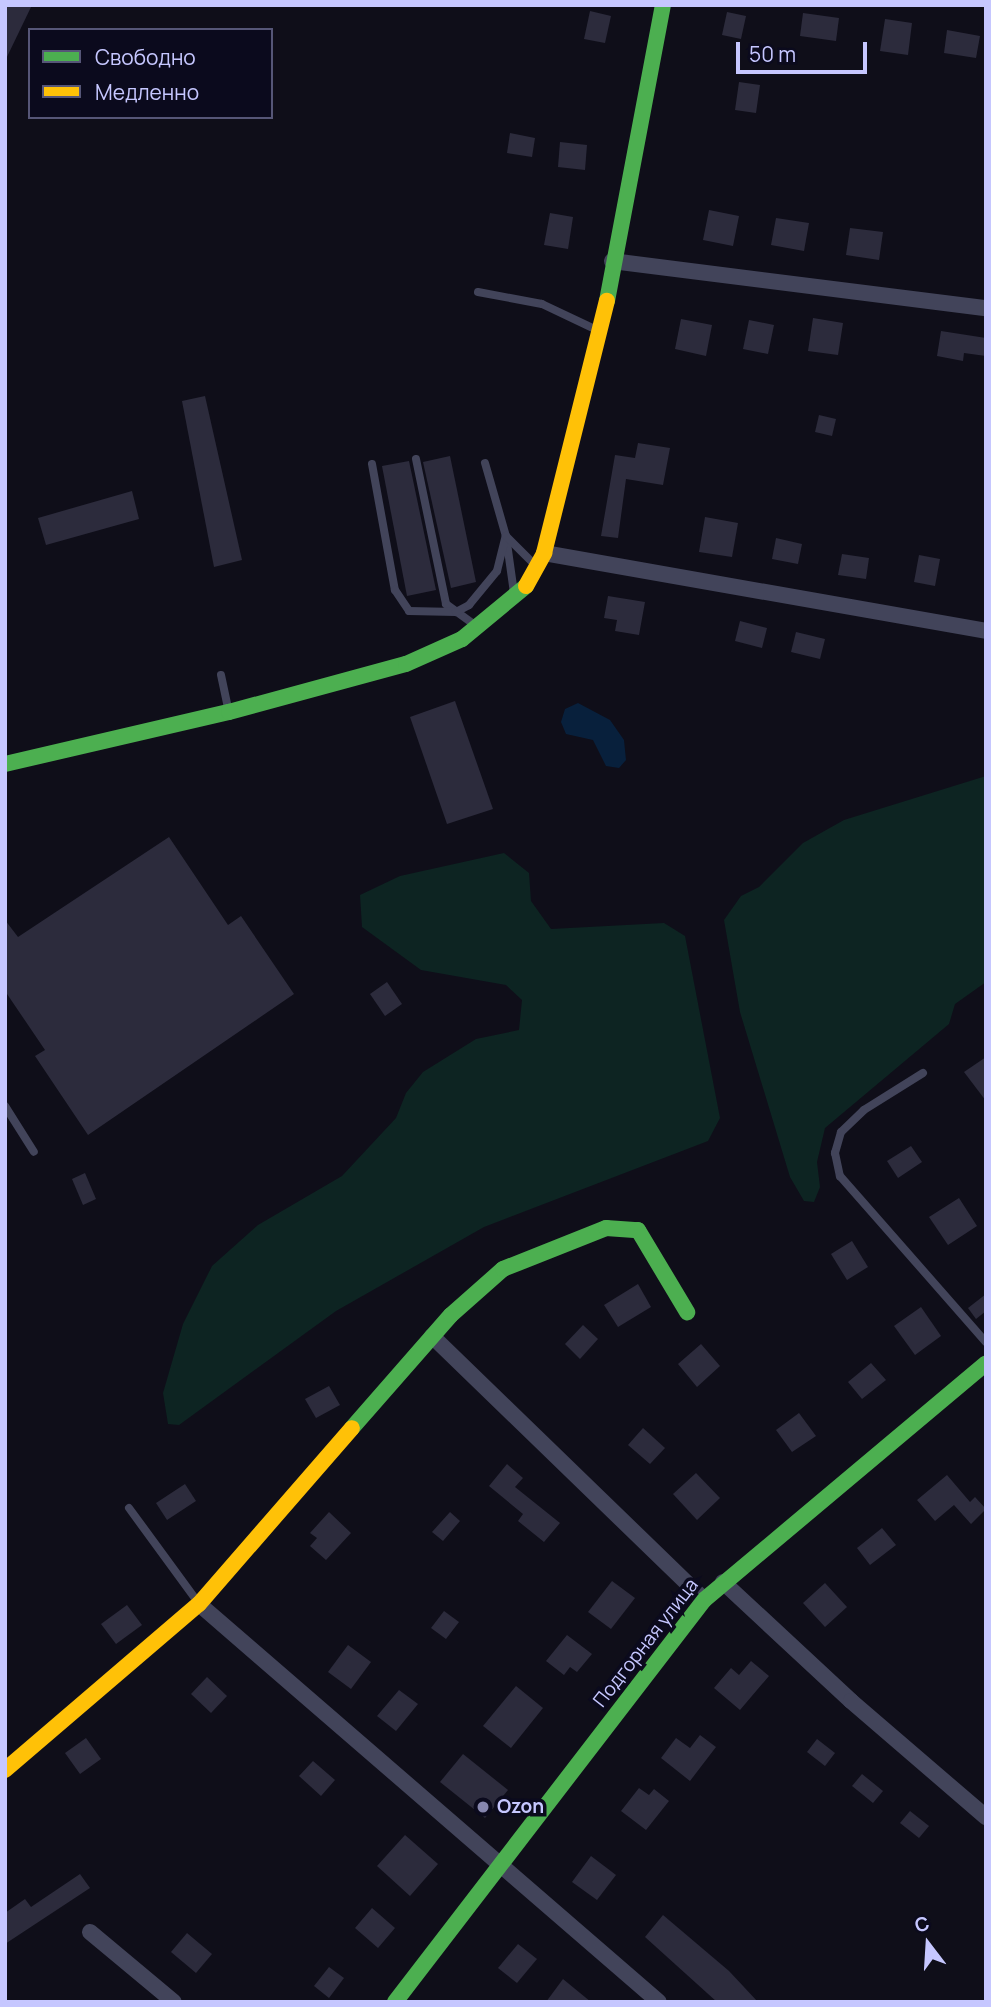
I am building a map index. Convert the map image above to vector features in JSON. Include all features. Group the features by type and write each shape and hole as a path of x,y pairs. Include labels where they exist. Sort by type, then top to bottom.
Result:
{"street":[{"path":"5,764 229,712 405,664 479,627 515,596 542,561 601,331 612,261 663,5"},
{"path":"612,261 986,308"},
{"path":"542,561 986,631"},
{"path":"5,1770 199,1604 432,1336 473,1293 503,1269 606,1228 638,1230 687,1312"},
{"path":"432,1336 704,1600"},
{"name":"Подгорная улица","path":"395,2002 704,1600 986,1363"},
{"path":"723,1582 851,1701 986,1817"},
{"path":"199,1604 659,2002"},
{"path":"90,1932 174,2002"}],"lane":[{"path":"478,292 542,304 601,331"},
{"path":"416,459 446,604 479,627"},
{"path":"485,463 506,536 515,596"},
{"path":"372,464 402,606 423,615 456,612 469,605 497,571 506,536"},
{"path":"506,536 542,561"},
{"path":"220,675 229,712"},
{"path":"923,1073 864,1110 841,1132 835,1153 840,1176 986,1342"},
{"path":"5,1106 34,1152"},
{"path":"128,1508 151,1545 199,1604"}],"green space":[{"path":"986,776 986,982 955,1004 949,1024 825,1128 817,1162 820,1187 814,1202 804,1201 790,1177 740,1012 724,920 741,896 759,887 803,843 844,820"},
{"path":"504,853 529,873 531,901 551,929 664,923 685,936 720,1118 708,1141 484,1227 336,1311 179,1425 168,1424 163,1393 183,1324 212,1266 258,1225 342,1176 396,1118 406,1093 423,1072 476,1039 519,1030 522,1000 506,985 421,970 362,927 360,895 400,876"}],"water":[{"path":"578,703 610,720 624,740 626,760 619,768 606,766 593,740 566,734 561,722 565,709"}],"building":[{"path":"5,5 32,5 5,61"},
{"path":"590,11 611,16 605,43 584,39"},
{"path":"727,12 746,16 741,39 722,35"},
{"path":"803,13 839,18 836,41 800,36"},
{"path":"885,19 912,23 908,55 880,51"},
{"path":"947,30 980,36 976,58 944,53"},
{"path":"739,82 760,85 756,113 735,110"},
{"path":"510,133 535,138 532,157 507,153"},
{"path":"560,142 587,145 585,170 558,167"},
{"path":"709,210 739,216 733,246 703,240"},
{"path":"550,213 573,217 568,249 544,245"},
{"path":"776,218 809,223 804,251 771,245"},
{"path":"850,228 883,232 879,260 846,255"},
{"path":"813,318 843,323 838,355 808,351"},
{"path":"681,319 712,325 706,356 675,349"},
{"path":"749,320 774,325 768,354 743,349"},
{"path":"941,331 986,338 986,356 964,353 963,361 937,356"},
{"path":"205,396 242,560 214,567 182,401"},
{"path":"819,415 836,419 832,436 815,432"},
{"path":"638,443 670,448 663,485 626,479 618,538 601,536 615,455 635,458"},
{"path":"450,456 476,582 451,588 423,462"},
{"path":"409,461 436,590 407,596 382,466"},
{"path":"132,491 139,519 46,545 38,518"},
{"path":"705,517 738,523 732,557 699,552"},
{"path":"776,538 802,544 798,564 772,559"},
{"path":"842,554 869,558 866,579 838,575"},
{"path":"919,555 940,559 935,586 914,582"},
{"path":"608,596 645,602 639,635 615,631 617,620 604,618"},
{"path":"740,621 767,628 762,648 735,641"},
{"path":"796,632 825,639 820,659 791,652"},
{"path":"455,701 493,809 447,824 410,717"},
{"path":"169,837 228,925 241,916 294,994 88,1135 35,1056 45,1050 5,991 5,920 18,937"},
{"path":"387,982 402,1004 385,1016 370,994"},
{"path":"986,1057 986,1101 964,1072"},
{"path":"911,1146 922,1162 898,1178 887,1161"},
{"path":"85,1173 96,1199 83,1205 72,1179"},
{"path":"959,1198 977,1226 948,1245 929,1217"},
{"path":"852,1241 868,1267 847,1280 831,1254"},
{"path":"638,1284 651,1307 618,1327 604,1305"},
{"path":"986,1294 986,1311 976,1319 968,1308"},
{"path":"921,1307 941,1336 915,1355 894,1326"},
{"path":"583,1325 598,1339 580,1359 565,1344"},
{"path":"701,1344 720,1366 697,1387 678,1364"},
{"path":"871,1363 886,1380 862,1399 848,1382"},
{"path":"329,1386 340,1405 316,1418 305,1399"},
{"path":"799,1413 816,1436 792,1452 776,1430"},
{"path":"643,1428 665,1448 650,1464 628,1445"},
{"path":"507,1464 523,1478 515,1487 560,1523 544,1542 518,1521 523,1514 489,1486"},
{"path":"696,1473 720,1498 697,1520 673,1494"},
{"path":"947,1475 970,1502 975,1497 986,1509 971,1524 954,1505 935,1521 917,1500"},
{"path":"185,1484 196,1501 167,1520 156,1503"},
{"path":"329,1512 351,1533 326,1560 310,1546 317,1538 310,1533"},
{"path":"450,1512 460,1521 443,1541 432,1532"},
{"path":"882,1528 896,1545 870,1565 857,1548"},
{"path":"612,1581 635,1598 611,1629 588,1612"},
{"path":"825,1583 847,1607 825,1627 803,1603"},
{"path":"127,1605 142,1625 116,1644 101,1624"},
{"path":"444,1611 459,1622 446,1639 431,1628"},
{"path":"567,1635 592,1654 577,1672 570,1667 564,1675 546,1661"},
{"path":"348,1645 371,1662 351,1689 328,1672"},
{"path":"751,1661 769,1676 740,1710 714,1688 731,1668 739,1675"},
{"path":"207,1677 227,1696 211,1713 191,1694"},
{"path":"516,1686 543,1708 511,1748 483,1726"},
{"path":"399,1690 418,1704 396,1731 377,1716"},
{"path":"700,1735 716,1747 690,1781 661,1758 676,1738 690,1748"},
{"path":"86,1738 101,1759 80,1774 65,1753"},
{"path":"817,1739 835,1753 825,1766 807,1752"},
{"path":"463,1754 508,1790 485,1818 440,1782"},
{"path":"313,1761 335,1780 321,1796 299,1776"},
{"path":"862,1774 883,1791 873,1803 852,1786"},
{"path":"639,1788 649,1795 654,1789 669,1801 646,1830 621,1811"},
{"path":"910,1811 929,1826 919,1838 900,1823"},
{"path":"405,1835 438,1864 410,1896 377,1866"},
{"path":"591,1856 616,1875 597,1900 572,1882"},
{"path":"80,1874 90,1888 5,1944 5,1913 25,1899 31,1907"},
{"path":"372,1908 395,1928 378,1948 355,1928"},
{"path":"663,1915 729,1971 758,2002 717,2002 645,1937"},
{"path":"187,1933 212,1954 196,1973 171,1952"},
{"path":"518,1944 537,1959 517,1983 498,1968"},
{"path":"329,1967 344,1978 329,1998 314,1986"},
{"path":"563,1979 591,2002 546,2002"}],"traffic: fast":[{"path":"607,301 663,5"},
{"path":"5,764 229,712 406,664 462,639 526,586"},
{"path":"352,1428 451,1315 503,1269 606,1228 638,1230 687,1312"},
{"path":"395,2002 704,1600 986,1363"}],"traffic: slow":[{"path":"526,586 544,553 607,301"},
{"path":"5,1770 199,1604 352,1428"}],"place":[{"name":"Ozon","path":"483,1807"}]}
